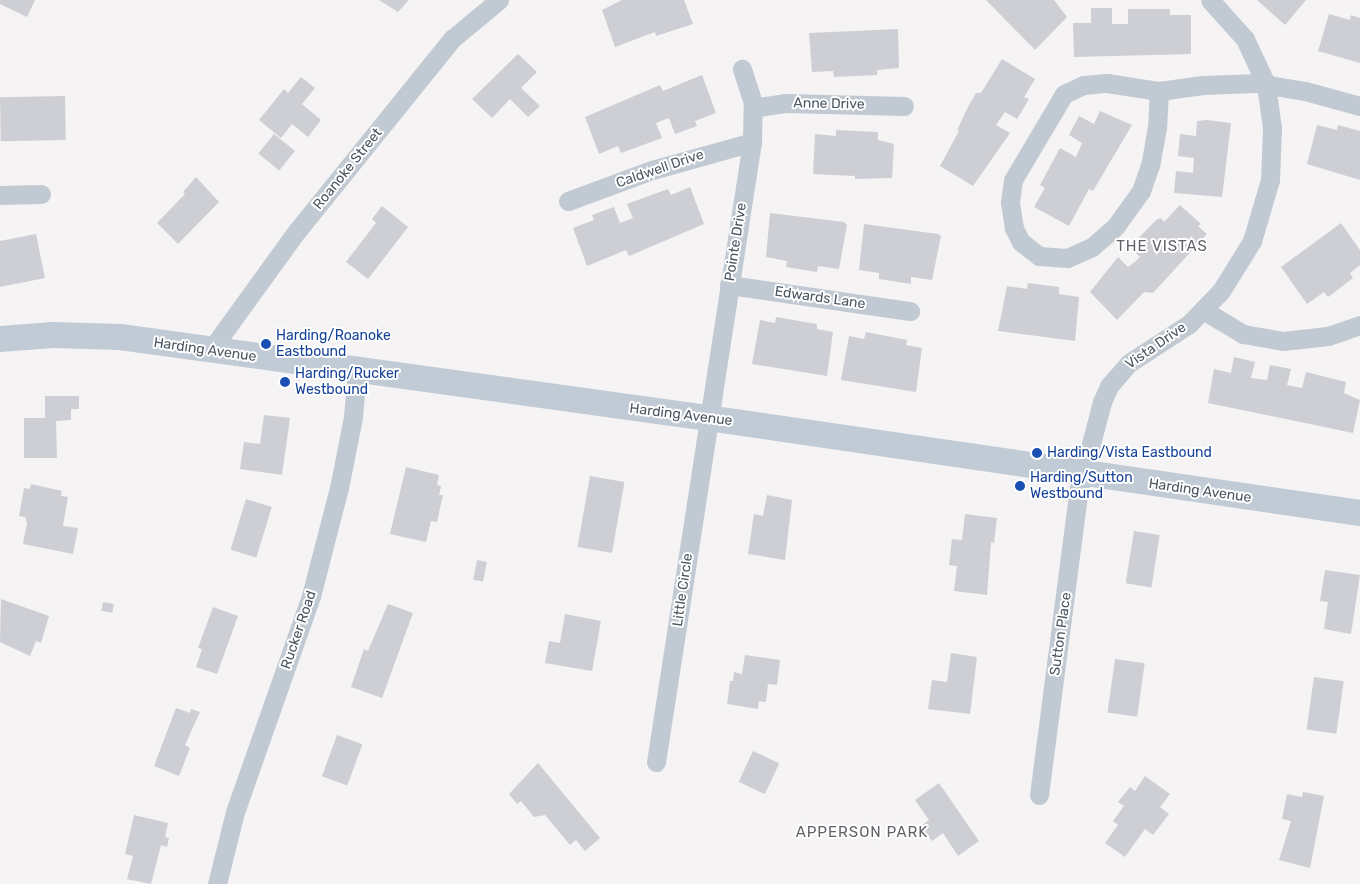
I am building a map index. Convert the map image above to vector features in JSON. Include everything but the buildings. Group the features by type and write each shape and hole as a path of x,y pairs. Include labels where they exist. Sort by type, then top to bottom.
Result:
{"main road":[{"name":"Harding Avenue","path":"0,339 88,335 708,418 1360,514"}],"street":[{"name":"Roanoke Street","path":"210,352 297,232 452,39 499,0"},
{"name":"Vista Drive","path":"1082,474 1109,386 1129,363 1173,336 1203,310 1240,264 1261,217 1272,165 1272,128 1266,84 1245,39 1210,0"},
{"name":"Pointe Drive","path":"708,418 752,142 754,108 742,69"},
{"path":"1159,91 1150,164 1141,191 1126,214 1083,252 1053,260 1029,250 1014,228 1010,202 1011,187 1057,103 1064,94 1083,85 1122,83 1159,91 1220,84 1266,84 1360,106"},
{"name":"Anne Drive","path":"754,108 786,103 904,106"},
{"name":"Caldwell Drive","path":"568,201 652,170 752,142"},
{"path":"0,195 41,194"},
{"name":"Edwards Lane","path":"730,285 910,311"},
{"path":"1203,310 1243,334 1283,341 1328,336 1360,326"},
{"name":"Rucker Road","path":"217,884 236,812 311,596 339,488 353,417 357,371"},
{"name":"Little Circle","path":"656,762 708,418"},
{"name":"Sutton Place","path":"1039,795 1082,474"}],"place":[{"name":"Harding/Roanoke Eastbound","path":"266,344"},
{"name":"Harding/Rucker Westbound","path":"285,382"},
{"name":"Harding/Vista Eastbound","path":"1037,453"},
{"name":"Harding/Sutton Westbound","path":"1020,486"}],"district":[{"name":"THE VISTAS","path":"1162,247"},
{"name":"APPERSON PARK","path":"862,833"}]}
